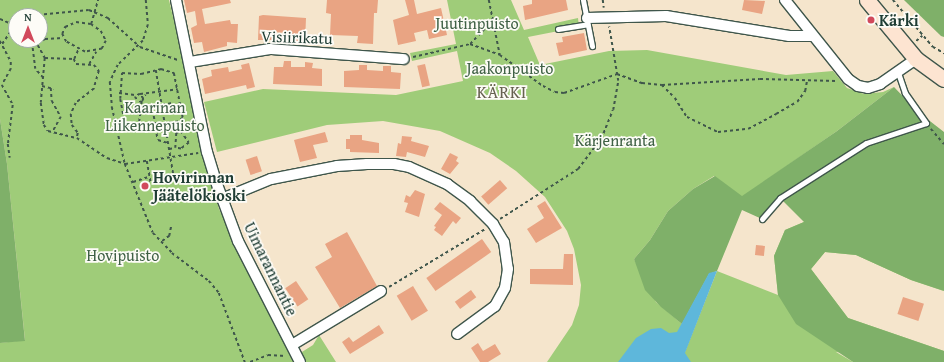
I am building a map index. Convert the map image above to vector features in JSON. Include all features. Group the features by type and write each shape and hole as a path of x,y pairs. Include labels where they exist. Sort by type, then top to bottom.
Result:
{"main road":[{"path":"867,0 911,54 944,79"}],"street":[{"name":"Uimarannantie","path":"176,0 190,60 207,152 222,199 238,241 300,362"},
{"path":"785,0 812,36 848,79 858,86 868,88 890,80 898,73 911,54"},
{"path":"588,21 606,16 650,15 680,17 790,36 812,36"},
{"name":"Visiirikatu","path":"190,60 270,49 404,59"},
{"path":"222,199 250,186 297,173 337,166 394,164 424,172 448,184 470,201 492,224 506,250 508,269 505,288 488,313 457,334"},
{"path":"292,345 381,292"}],"lane":[{"path":"583,0 592,46"},
{"path":"558,29 588,21"},
{"path":"762,219 780,198 855,149 866,143 926,122 906,92 898,73"}],"path":[{"path":"91,24 98,0"},
{"path":"146,0 148,25 140,47 118,65 110,82 112,107 125,164 147,222 172,253 209,281 219,293 245,362"},
{"path":"489,0 500,55"},
{"path":"893,0 922,36 933,47 944,52"},
{"path":"48,13 78,10 95,13 108,18 140,47 176,60 190,60"},
{"path":"381,292 578,169 596,148 611,115 617,74 606,16"},
{"path":"470,44 492,21"},
{"path":"68,24 91,24 101,31 106,41 102,49 96,51 78,50 69,46 63,38 63,30 68,24"},
{"path":"2,44 8,35"},
{"path":"911,54 922,36"},
{"path":"48,40 63,38"},
{"path":"0,41 11,62 12,69 2,85 13,105 8,144 10,158"},
{"path":"404,59 470,44 500,55 554,92 564,93 617,74 642,83 662,85 760,79 848,79"},
{"path":"32,48 32,62 38,74 43,78"},
{"path":"40,48 45,58 42,86 42,116 44,125 52,133 77,138 107,158 125,164 207,152"},
{"path":"74,59 78,50"},
{"path":"89,64 96,51"},
{"path":"45,58 74,59"},
{"path":"74,59 76,64 89,64 97,68 99,76 94,89 76,103 71,114 72,125 78,133 77,138"},
{"path":"146,95 139,108 139,126 134,129 128,128 124,120 119,93 122,74 141,74 165,69 174,73 182,118 178,122 165,124"},
{"path":"156,70 174,178"},
{"path":"662,85 675,98 687,117 718,132 748,129 797,102 805,91 807,80"},
{"path":"42,86 54,89"},
{"path":"51,88 52,101 61,117 52,133"},
{"path":"119,93 146,95 178,89"},
{"path":"139,94 143,100"},
{"path":"135,100 139,94"},
{"path":"131,95 139,108"},
{"path":"135,100 143,100"},
{"path":"162,105 172,103"},
{"path":"163,109 154,116 158,140 168,143"},
{"path":"926,122 944,144"},
{"path":"169,149 181,149 188,143 181,131 176,133 175,148"},
{"path":"147,161 148,177 151,183"},
{"path":"132,182 148,177"},
{"path":"162,242 169,236 171,226"},
{"path":"250,362 268,355 290,356"}],"green space":[{"name":"Hovipuisto","path":"0,0 169,0 219,209 294,357 313,345 319,335 336,362 0,362 0,343 25,340 7,164 0,119"},
{"name":"Kärjenranta","path":"447,0 511,0 524,30 578,18 579,27 528,37 540,65 609,51 647,50 786,75 833,71 847,88 864,94 883,92 894,87 837,131 742,197 714,176 693,189 668,211 650,240 634,259 656,302 682,324 668,362 547,362 572,325 579,305 581,285 574,249 567,231 545,197 516,171 490,153 440,131 383,121 327,125 217,152 204,102 263,89 396,95 463,81 457,51 412,61 410,53 456,44"},
{"path":"904,0 944,0 944,37 941,36"},
{"path":"894,87 917,111 944,132 944,291 911,280 856,255 825,252 811,269 848,318 944,351 944,362 853,362 796,324 778,295 774,256 785,230 804,222 780,198 762,219 742,210 717,271 709,274 682,324 661,307 645,290 634,259 650,240 668,211 693,189 715,176 742,196 837,131"},
{"path":"0,119 7,164 25,341 0,343"},
{"path":"811,219 944,291 911,280 856,255 825,252 811,269 848,318 944,351 944,362 836,352 853,362 681,362 717,271 778,295 774,256 785,230"}],"water":[{"path":"717,271 685,353 691,362 618,362 636,338 651,329 661,328 669,333 677,332 709,273"}],"building":[{"path":"184,0 230,0 231,3 202,9 205,24 230,20 231,24 238,24 237,43 227,42 227,46 204,52 202,42 194,43 191,28 197,25 195,11 187,13"},
{"path":"327,0 378,0 377,13 374,13 373,44 357,43 358,36 330,35 331,14 326,13"},
{"path":"405,0 414,0 417,14 441,8 447,35 429,39 427,30 414,33 416,41 398,45 393,20 409,15"},
{"path":"532,0 566,0 568,10 525,20 523,6 532,4"},
{"path":"744,0 765,1 762,14 742,10"},
{"path":"259,16 306,18 305,43 287,42 287,33 273,32 273,40 258,40"},
{"path":"584,33 587,50 559,56 556,43 563,42 562,37"},
{"path":"284,61 291,61 291,67 305,67 305,62 313,63 312,68 322,69 322,86 273,84 274,67 283,67"},
{"path":"249,63 255,87 247,89 246,85 205,94 202,79 212,76 211,70 228,67 229,72 242,69 241,65"},
{"path":"425,64 430,85 422,87 417,66"},
{"path":"359,65 367,65 367,70 383,71 383,66 391,66 391,72 401,73 400,89 344,87 344,71 359,70"},
{"path":"325,132 328,142 313,145 317,158 300,162 294,140"},
{"path":"350,135 362,135 362,140 379,143 379,153 350,152 350,149 346,149 346,139 350,139"},
{"path":"402,136 412,137 411,141 429,146 425,157 407,152 406,157 396,156 398,143 401,144"},
{"path":"450,153 458,157 456,161 459,163 450,174 441,169"},
{"path":"257,156 262,171 251,175 246,160"},
{"path":"500,180 507,188 488,205 481,196"},
{"path":"415,190 425,194 419,217 405,212 408,203 404,202 406,195 410,197"},
{"path":"545,201 562,228 536,243 527,229 544,218 537,206"},
{"path":"440,202 461,218 456,224 453,221 442,236 434,230 436,227 434,226 442,215 434,209"},
{"path":"347,232 377,286 340,308 315,267 332,257 325,244"},
{"path":"482,239 491,252 435,291 426,278"},
{"path":"756,245 765,246 764,256 755,255"},
{"path":"564,254 573,254 573,285 530,284 530,269 563,269"},
{"path":"296,281 308,299 298,307 285,288"},
{"path":"413,286 428,311 412,321 397,296"},
{"path":"471,290 476,297 460,309 455,302"},
{"path":"903,297 924,304 918,321 897,314"},
{"path":"379,325 384,333 350,354 342,342 349,337 353,342"},
{"path":"478,343 483,351 495,344 501,354 488,362 480,362 471,348"}],"place":[{"name":"Kärki","path":"871,20"},
{"name":"Hovirinnan Jäätelökioski","path":"145,186"}],"district":[{"name":"KÄRKI","path":"502,92"}],"park label":[{"name":"Juutinpuisto","path":"477,23"},
{"name":"Jaakonpuisto","path":"510,68"},
{"name":"Kaarinan Liikennepuisto","path":"155,116"}]}
